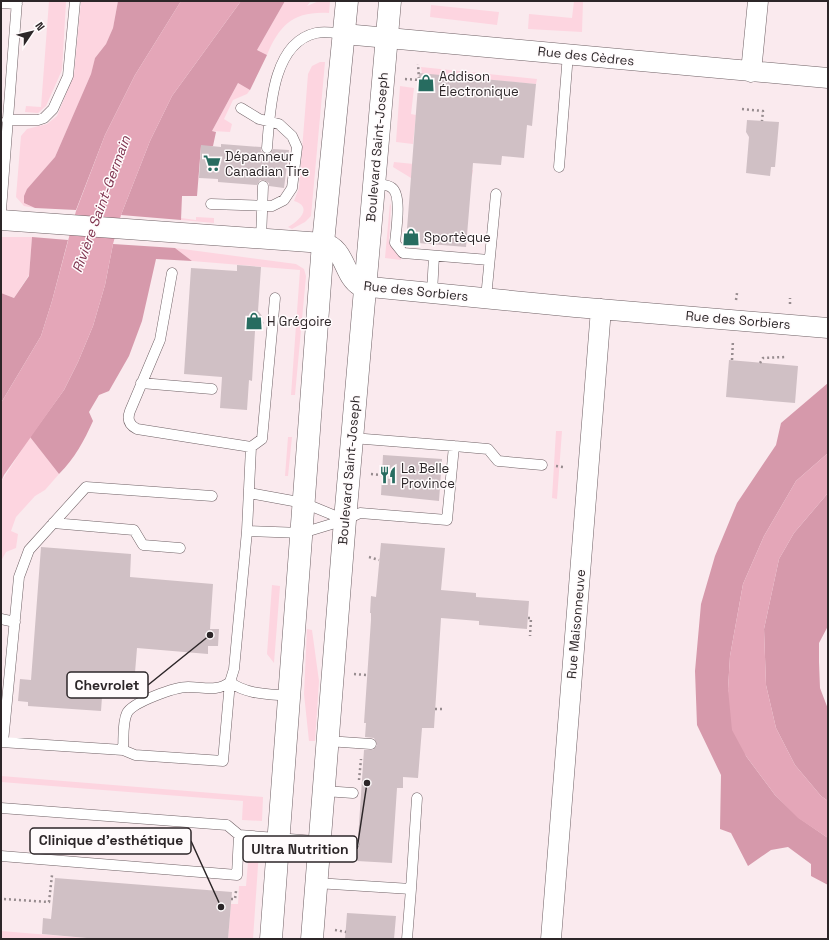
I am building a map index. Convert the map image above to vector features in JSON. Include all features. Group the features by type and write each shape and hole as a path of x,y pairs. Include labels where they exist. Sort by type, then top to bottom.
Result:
{"main road":[{"path":"271,939 323,243 347,1"},
{"name":"Boulevard Saint-Joseph","path":"312,939 345,520 390,1"}],"street":[{"path":"751,72 758,1"},
{"name":"Rue des Cèdres","path":"344,34 828,78"},
{"path":"1,220 323,243"},
{"name":"Rue des Sorbiers","path":"323,243 335,248 356,284 365,287 828,328"},
{"name":"Rue Maisonneuve","path":"551,939 601,309"}],"lane":[{"path":"8,120 38,120 44,118 53,108 68,76 76,1"},
{"path":"1,3 17,3 1,210"},
{"path":"267,148 271,95 278,74 286,58 296,45 315,33 344,34"},
{"path":"559,167 568,54"},
{"path":"212,204 263,206 277,205 289,195 295,178 298,147 296,142 279,124 269,120 259,119 241,108"},
{"path":"374,184 388,186 394,190 398,199 395,242 403,253 489,260"},
{"path":"261,239 263,186"},
{"path":"486,298 496,194"},
{"path":"432,293 434,256"},
{"path":"172,273 160,340 128,416 132,426 137,429 251,447 262,440 275,298"},
{"path":"142,383 212,389"},
{"path":"352,438 488,449 498,461 542,465"},
{"path":"247,531 302,533 345,520 360,513 447,520 454,446"},
{"path":"212,496 86,487 36,541 24,560 19,577 2,742 123,750 135,755 223,761 230,682 234,669 247,531 251,447"},
{"path":"249,493 304,503 345,520"},
{"path":"53,522 134,530 143,545 180,548"},
{"path":"1,619 15,622"},
{"path":"230,682 237,687 251,692 290,696"},
{"path":"123,750 125,716 134,706 168,690 186,687 220,688 230,682"},
{"path":"327,741 371,744"},
{"path":"324,791 356,790"},
{"path":"407,939 417,798"},
{"path":"1,808 227,825 239,835 320,840 354,844"},
{"path":"1,856 237,874 239,835"},
{"path":"316,883 411,889"}],"path":[{"path":"398,78 419,80 418,64"},
{"path":"742,109 763,111 762,121"},
{"path":"760,363 763,358 767,356 785,357"},
{"path":"370,474 382,475"},
{"path":"369,557 379,560"},
{"path":"528,618 531,618 530,636"},
{"path":"347,673 367,675"},
{"path":"435,709 444,709"},
{"path":"356,790 361,755"},
{"path":"231,899 235,899 236,889"},
{"path":"4,899 43,901"},
{"path":"333,930 346,932"}],"shaded area":[{"path":"49,1 66,2 62,70 46,106 38,113 25,112 26,106 41,107"},
{"path":"81,1 118,1 113,28 106,44 95,58 91,74 55,157 27,189 24,203 35,208 24,206 16,197 21,136 27,129 47,124 57,116 74,74"},
{"path":"118,1 181,1 135,75 105,135 76,210 35,208 24,203 24,196 27,189 55,157 91,74 95,58 106,44 113,28"},
{"path":"241,1 285,1 257,50 267,55 250,90 238,83 212,131 216,132 213,146 201,146 197,196 182,196 181,220 121,215 150,141 172,96"},
{"path":"285,1 311,1 307,6 319,1 330,1 329,13 306,14 297,17 277,35 267,55 257,50"},
{"path":"574,1 583,1 582,32 528,29 529,14 572,18"},
{"path":"431,5 499,12 497,25 430,17"},
{"path":"320,62 325,62 311,216 305,222 292,229 288,227 300,218 304,211 300,204 294,201 299,188 308,74 312,66"},
{"path":"421,67 537,79 536,84 422,74"},
{"path":"238,83 250,90 247,94 233,100 224,119 232,124 230,132 212,131"},
{"path":"400,86 414,88 411,114 416,115 413,144 396,142"},
{"path":"394,162 473,170 472,176 412,170 411,178 393,167"},
{"path":"390,203 389,242 401,260 385,258"},
{"path":"196,217 214,218 214,223 181,220 181,218 196,220"},
{"path":"1,237 32,237 29,275 14,298 1,293"},
{"path":"32,237 68,240 41,336 1,403 1,293 14,298 29,276"},
{"path":"113,244 175,248 192,261 156,259 142,321 129,356 109,391 99,395 89,412 93,421 79,449 59,474 30,437 64,390 78,362 93,326 105,285"},
{"path":"175,248 296,264 304,269 306,276 295,395 291,395 300,270 192,261"},
{"path":"828,383 828,453 796,481 764,536 743,584 730,656 728,689 746,756 775,795 799,818 828,838 828,885 811,876 811,864 788,847 771,850 748,866 731,833 720,829 721,775 697,725 695,671 701,604 715,556 737,503 776,445 781,423"},
{"path":"556,431 562,431 557,499 552,498"},
{"path":"30,437 59,474 45,490 35,496 16,517 11,531 18,534 16,548 6,552 1,561 1,482"},
{"path":"288,437 292,437 288,476 285,476"},
{"path":"828,493 828,626 819,643 819,662 820,688 828,709 828,801 821,796 795,765 776,728 766,685 764,629 779,559 794,533"},
{"path":"272,585 280,586 274,663 267,654"},
{"path":"307,629 312,630 319,681 315,741 309,741 304,694"},
{"path":"1,776 263,797 262,821 242,820 243,801 1,782"},
{"path":"249,850 259,851 253,939 228,939 231,904 238,904 239,886 246,886"},
{"path":"1,931 98,939 1,939"}],"water":[{"name":"Rivière Saint-Germain","path":"181,1 241,1 172,96 150,141 121,215 113,244 105,285 93,326 78,362 64,390 4,475 1,482 1,403 41,336 76,211 105,135 135,75"},
{"path":"828,453 828,493 794,533 779,559 764,629 766,685 776,728 795,765 821,796 828,801 828,838 798,818 775,795 746,756 732,730 728,689 730,656 743,584 764,536 796,481"}],"building":[{"path":"419,73 536,84 532,126 527,125 524,158 502,156 501,165 473,163 466,247 406,242"},
{"path":"747,120 779,122 775,167 771,167 770,176 746,173 749,137 746,132"},
{"path":"221,144 261,147 261,151 266,154 270,154 273,149 289,150 284,188 269,186 269,183 264,180 260,180 257,185 218,182 218,179 199,178 201,145 221,147"},
{"path":"237,265 261,267 258,311 263,317 261,319 264,323 255,331 252,381 249,380 247,410 220,408 222,377 184,374 191,268 237,271"},
{"path":"729,360 798,366 795,403 726,397"},
{"path":"383,455 442,459 439,501 381,495"},
{"path":"381,543 445,548 441,590 476,593 476,597 529,601 527,629 479,625 479,621 441,618 434,728 422,728 418,778 403,777 403,788 397,788 392,863 357,861 360,844 358,839 364,750 373,750 377,745 374,738 365,737 366,723 364,723 371,620 371,596 376,597"},
{"path":"41,547 131,554 130,577 213,584 210,629 219,629 218,646 208,646 208,654 137,648 134,685 103,683 101,711 28,706 28,702 18,701 20,679 31,680"},
{"path":"55,878 232,892 228,939 98,939 42,934 43,918 51,919"},
{"path":"347,913 396,916 394,939 345,939"}],"place":[{"name":"Addison Électronique","path":"426,83"},
{"name":"Dépanneur Canadian Tire","path":"212,163"},
{"name":"Sportèque","path":"411,237"},
{"name":"H Grégoire","path":"254,321"},
{"name":"La Belle Province","path":"388,475"},
{"name":"Chevrolet","path":"210,635"},
{"name":"Ultra Nutrition","path":"367,783"},
{"name":"Clinique d'esthétique","path":"221,907"}]}
